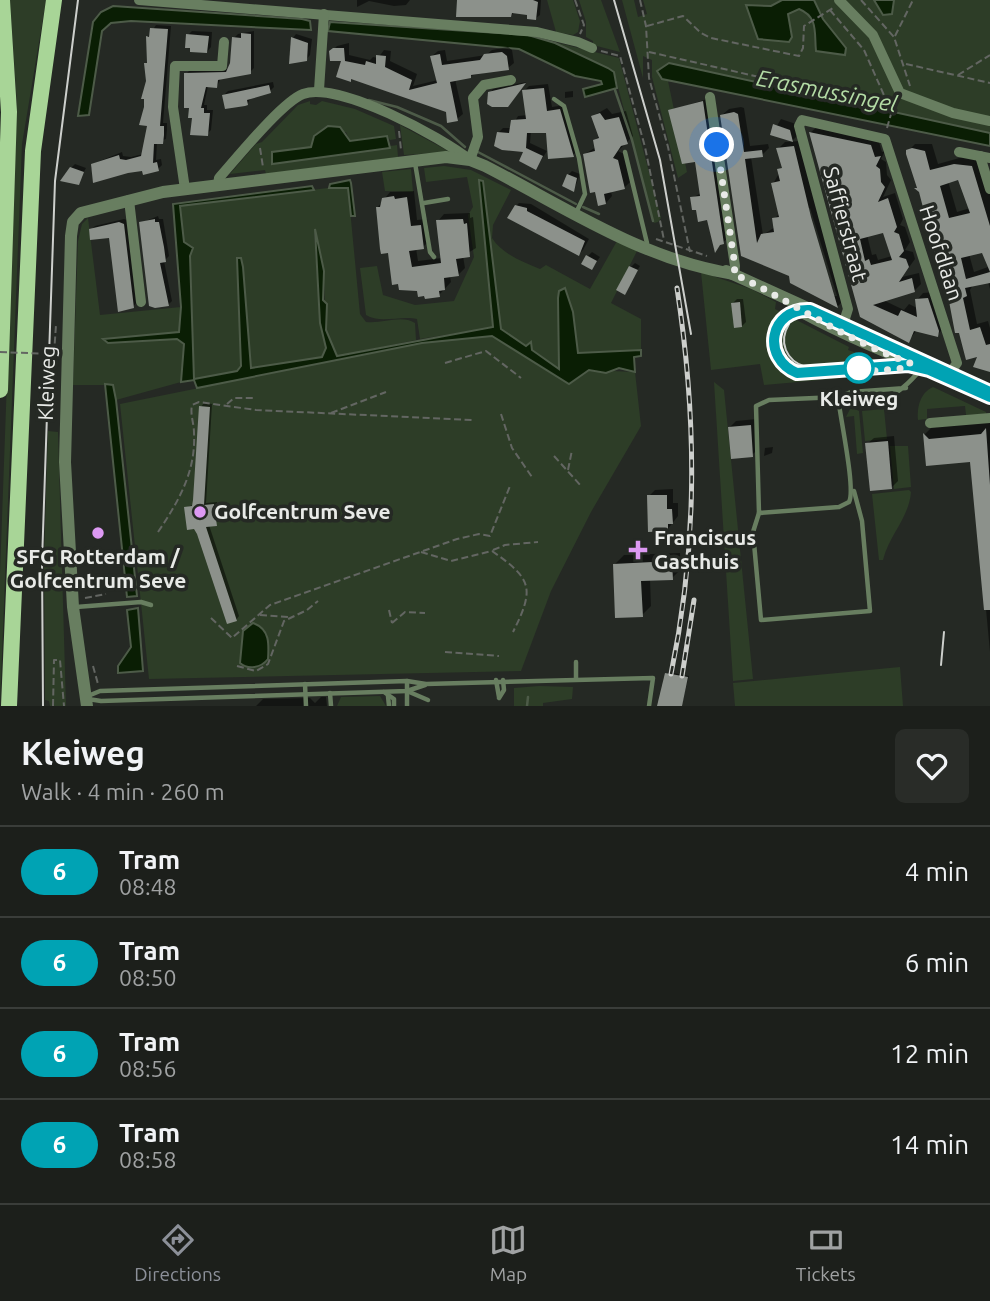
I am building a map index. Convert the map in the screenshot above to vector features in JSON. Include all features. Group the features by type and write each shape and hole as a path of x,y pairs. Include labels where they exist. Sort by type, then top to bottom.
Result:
{"main road":[{"path":"0,390 9,112 2,0"},
{"path":"9,706 33,151 54,0"},
{"path":"11,681 18,706"}],"street":[{"path":"139,0 210,2 537,32 578,41 592,48"},
{"path":"840,1 873,35 900,93 953,113 990,121"},
{"path":"218,185 219,178 293,99 319,90 324,14"},
{"path":"185,189 173,107 175,66 222,66 224,42"},
{"path":"470,160 478,137 473,98 484,85 511,80"},
{"name":"Kleiweg","path":"319,90 337,93 397,118 448,143 470,160 600,227 653,251 712,271 734,274"},
{"path":"710,97 734,274"},
{"name":"Saffierstraat","path":"842,328 848,309 799,125 802,120 809,120 886,135"},
{"name":"Hoofdlaan","path":"886,135 957,363 948,376"},
{"path":"959,152 985,157 990,189"},
{"name":"Kleiweg","path":"84,703 73,607 65,424 71,229 76,217 85,211 185,189 408,160 446,157 470,160"},
{"path":"129,200 141,302"},
{"name":"Kleiweg","path":"600,227 734,274 842,328 911,355 916,364 990,395"},
{"path":"930,423 990,418"}],"lane":[{"path":"554,99 565,106 579,158 585,194 576,214"},
{"path":"625,152 647,243"},
{"path":"408,160 424,203 430,252 434,257"},
{"path":"424,203 448,199"},
{"path":"838,397 845,456 862,521 870,611 761,620 753,532 759,513 756,407 769,400 838,397 859,401 890,399 906,387 916,364"},
{"path":"838,397 851,392 906,387"},
{"path":"759,513 845,506 852,497 853,487"},
{"path":"73,607 141,602 151,605"},
{"path":"576,662 576,679"},
{"path":"84,703 100,691 407,681 426,684 496,680 653,678 649,706"},
{"path":"496,680 499,698 504,690 503,680"},
{"path":"407,681 407,706"},
{"path":"305,684 306,706"},
{"path":"84,703 386,693 407,691 426,684"},
{"path":"407,691 428,700"},
{"path":"330,693 331,706"},
{"path":"386,693 389,706"},
{"path":"386,693 394,699 394,706"}],"path":[{"path":"575,0 584,25 578,41"},
{"path":"640,0 646,26 649,78 668,147 690,249"},
{"path":"860,0 894,37 905,64 909,85"},
{"path":"894,37 913,0"},
{"path":"646,26 683,16 701,33 711,38 799,56 803,48 802,29 840,1"},
{"path":"830,10 864,50 890,104 886,135"},
{"path":"592,48 620,56 645,147 664,240"},
{"path":"649,52 852,98 890,104"},
{"path":"957,76 990,55"},
{"path":"905,64 990,83"},
{"path":"397,118 408,160"},
{"path":"258,136 264,179"},
{"path":"0,352 54,354 56,325"},
{"path":"445,363 486,351 521,378"},
{"path":"871,365 872,371 906,368 916,364"},
{"path":"815,370 816,377"},
{"path":"330,413 386,392"},
{"path":"226,404 234,398 253,398"},
{"path":"158,532 180,498 192,465 192,405 209,401 256,410 471,420"},
{"path":"501,414 512,448 532,477"},
{"path":"568,470 572,450"},
{"path":"554,456 582,487"},
{"path":"211,618 232,638 270,605 299,592 420,551 479,534 490,536 510,486"},
{"path":"420,551 451,561 505,545 537,542"},
{"path":"492,551 518,573 528,590 525,607 513,632"},
{"path":"83,598 106,594"},
{"path":"260,615 289,617 307,610 318,601"},
{"path":"389,610 392,623 405,612 425,612"},
{"path":"237,666 256,671 268,664 280,627 289,617"},
{"path":"445,652 499,656"},
{"path":"53,706 54,660 60,660 64,706"}],"shaded area":[{"path":"10,0 46,0 22,144 0,706 0,573 17,105"},
{"path":"547,0 573,0 580,21 578,32 573,35 556,32"},
{"path":"579,0 601,0 620,52 593,45 593,41 586,37 586,22"},
{"path":"622,0 634,0 638,17 647,14 643,0 990,0 990,137 669,63 662,79 668,81 687,172 678,178 652,77 652,60 643,56 643,78"},
{"path":"782,0 814,0 823,19 846,48 845,55 816,51 813,21 799,9 788,14 792,37 789,42 758,39 746,5 771,6"},
{"path":"874,0 894,0 892,14 883,15"},
{"path":"113,6 302,19 310,21 311,30 131,21 111,23 102,31 89,115 78,116 93,22 101,12"},
{"path":"330,22 528,35 555,43 608,68 614,72 617,88 585,97 583,89 602,84 601,81 575,76 519,49 328,31"},
{"path":"510,31 619,58 661,218 658,222 654,223 614,72 555,43"},
{"path":"669,63 990,133 990,146 662,79 657,71"},
{"path":"310,101 310,104 316,105 322,101 355,109 394,126 396,139 390,140 387,136 350,141 346,132 312,141 312,147 272,152 272,164 397,145 398,157 266,174 265,170 230,174 256,144 262,142 298,105"},
{"path":"400,125 450,152 404,155"},
{"path":"328,126 340,127 350,141 387,136 390,148 272,164 272,152 311,147 314,136"},
{"path":"444,166 471,170 511,190 493,225 492,238 507,253 540,269 546,265 590,289 617,241 638,249 611,303 641,319 641,350 578,353 573,312 558,298 560,370 532,349 530,344 527,346 501,329 483,181 479,181 494,327 420,339 417,319 378,319 366,315 360,268 377,266 383,295 415,305 454,301 474,257 468,215 473,207 467,177 426,182 424,168"},
{"path":"411,169 413,192 385,191 382,172"},
{"path":"350,180 355,216 351,216 348,188 329,188 330,184"},
{"path":"479,180 483,181 501,329 526,346 531,342 532,350 559,369 558,298 559,291 565,288 573,312 578,353 641,350 641,356 634,357 635,372 619,368 606,373 589,370 569,384 492,336 422,343 197,388 194,380 181,382 184,344 177,339 108,343 103,339 179,332 181,307 173,204 312,186 314,190 180,206 184,242 193,248 190,256 194,379 237,371 241,366 237,258 241,258 243,267 251,368 322,357 326,348 320,323 315,229 324,271 326,330 337,356 493,327"},
{"path":"344,186 348,188 360,314 366,322 410,320 415,323 416,340 337,356 328,336 323,269 314,231 320,323 326,348 322,357 251,369 243,267 237,258 241,366 237,371 194,380 190,255 192,246 184,243 180,206"},
{"path":"88,218 100,315 181,307 179,333 103,340 108,343 177,339 184,344 181,382 116,400 112,385 73,385 78,241 82,224"},
{"path":"701,272 751,289 776,302 775,309 849,347 848,350 877,360 812,367 813,378 855,377 764,385 760,364 711,370"},
{"path":"492,336 569,384 589,370 635,372 641,426 591,512 551,591 521,671 149,679 120,404 422,343"},
{"path":"714,382 724,390 753,679 733,681"},
{"path":"105,384 113,385 116,400 137,596 127,597"},
{"path":"933,387 986,414 966,415 965,406 927,409 927,419 918,420 920,401"},
{"path":"851,407 859,411 863,453 857,454 854,416 846,417"},
{"path":"884,409 887,439 865,441 862,411"},
{"path":"48,431 58,432 66,706 50,706 49,701 45,700 44,558"},
{"path":"890,446 908,446 911,487 894,489"},
{"path":"911,492 907,510 883,560 879,560 872,494"},
{"path":"138,608 143,671 118,673 118,666 131,647 127,610"},
{"path":"253,623 265,633 268,659 251,667 240,663 243,631"},
{"path":"900,667 903,706 735,706 733,683"},
{"path":"573,687 572,699 543,703 543,706 514,706 514,688"},
{"path":"380,696 386,706 337,706 341,697"}],"building":[{"path":"457,0 533,0 538,2 536,20 527,19 527,15 512,13 511,17 456,17"},
{"path":"150,28 168,29 160,126 164,126 163,144 154,144 153,163 157,162 159,171 143,175 142,171 128,173 93,183 91,164 119,155 120,159 126,160 141,156 147,126 139,125 144,107 144,99 141,99 146,81 146,36 149,37"},
{"path":"241,33 251,34 251,74 218,80 217,88 206,87 201,108 204,108 204,113 210,113 208,136 190,135 192,118 188,118 189,108 184,108 184,73 226,72 230,63 232,37 241,38"},
{"path":"186,34 209,36 207,53 190,52 190,48 185,48"},
{"path":"291,37 308,43 307,61 289,64"},
{"path":"333,48 344,48 345,61 365,65 366,61 376,64 376,55 386,56 385,67 412,80 409,90 437,83 430,56 440,54 442,65 480,60 484,54 502,52 507,56 509,70 471,75 471,78 450,82 458,121 447,123 446,112 351,79 351,82 336,77 341,61 330,61 329,51"},
{"path":"526,83 508,107 492,107 487,104 488,92"},
{"path":"269,85 271,93 247,100 248,105 225,109 222,95"},
{"path":"544,88 547,111 560,109 574,157 548,159 546,133 527,133 526,148 543,156 536,170 519,161 523,152 502,150 494,146 497,132 509,133 511,120 526,119 522,90"},
{"path":"703,101 724,244 720,245 715,253 707,220 698,222 696,210 692,210 690,197 700,196 695,162 682,164 668,110"},
{"path":"734,112 738,114 744,152 762,150 763,157 745,159 757,243 761,234 774,232 772,218 779,217 771,183 780,181 777,169 782,168 776,148 794,146 811,217 838,308 790,283 789,276 741,256 720,115"},
{"path":"600,113 605,120 619,117 628,144 621,146 613,158 618,160 625,189 604,194 606,204 598,206 595,192 590,193 583,154 595,151 593,140 599,138 591,116"},
{"path":"773,124 790,130 793,142 770,135"},
{"path":"809,132 871,145 875,157 881,156 876,166 880,169 881,182 885,187 878,202 888,198 897,227 894,232 899,234 904,251 899,257 906,259 909,267 899,282 912,278 915,292 873,305 898,316 901,310 917,317 915,299 928,298 939,331 938,337 914,331 909,343 860,317","holes":["883,233 892,260 871,265 869,259 865,261 860,239"]},
{"path":"912,148 925,151 930,170 954,164 972,166 990,226 990,272 990,283 965,288 967,296 963,298 970,330 980,327 986,345 990,344 990,372 973,367 977,357 966,360 959,333 955,333 948,296 919,192 914,188 917,188 906,150","holes":["958,180 970,213 949,218 940,186","982,253 990,272 966,279 961,258"]},
{"path":"70,167 84,172 79,185 60,181"},
{"path":"567,174 577,178 574,192 562,186"},
{"path":"394,196 395,199 407,197 411,226 421,225 424,249 409,251 412,267 441,263 436,220 463,219 464,224 467,223 470,257 456,259 459,276 444,278 445,290 439,291 440,297 425,299 424,296 418,297 417,291 399,290 398,284 392,285 388,253 381,254 376,207 380,207 382,198"},
{"path":"515,205 527,208 527,211 585,241 579,256 507,218"},
{"path":"155,219 155,222 159,222 164,247 166,262 160,263 169,306 155,308 149,306 139,222"},
{"path":"119,222 124,224 134,308 118,312 109,238 90,240 89,229"},
{"path":"586,255 597,261 592,270 581,264"},
{"path":"629,266 638,270 625,295 616,290"},
{"path":"740,302 742,327 734,328 731,303"},
{"path":"199,406 210,407 204,505 214,504 217,526 206,527 237,621 227,624 197,534 194,529 187,530 184,507 192,506 193,500"},
{"path":"751,425 753,457 731,459 728,427"},
{"path":"986,428 990,485 990,610 984,610 970,462 926,466 923,433 929,439 981,434"},
{"path":"888,441 892,489 870,491 865,443"},
{"path":"647,495 667,495 667,509 672,509 673,524 668,524 668,531 648,532"},
{"path":"672,561 673,580 641,581 643,617 615,618 613,564"},
{"path":"665,673 688,677 682,706 657,706"}],"waterway":[{"path":"615,90 632,140 653,221"},
{"path":"369,100 397,107 441,126 465,147"},
{"path":"478,152 576,204"},
{"path":"583,207 599,214"},
{"path":"527,706 528,697"}],"tram line":[{"path":"43,706 42,561 55,181 78,0"},
{"path":"614,0 660,160 691,334"},
{"name":"6","path":"990,392 810,310 799,310 783,318 774,335 774,349 780,363 797,373 908,365 929,370 990,397"},
{"path":"990,392 810,310 786,317 778,326 775,336 774,346 778,357 797,373 907,365 929,370 990,397"},
{"path":"789,324 784,337 786,350 793,360 806,367"},
{"path":"941,665 944,632"}],"railway":[{"path":"671,674 686,577 692,481 688,385 677,288"},
{"path":"682,676 694,600"}],"place":[{"name":"Kleiweg","path":"859,368"},
{"name":"Golfcentrum Seve","path":"200,512"},
{"name":"SFG Rotterdam / Golfcentrum Seve","path":"98,533"},
{"name":"Franciscus Gasthuis","path":"638,550"}],"route":[{"path":"717,145 734,274 773,292 786,303 820,322 910,363 906,368 872,371 871,367 859,368"}],"water label":[{"name":"Erasmussingel","path":"827,91"}]}
